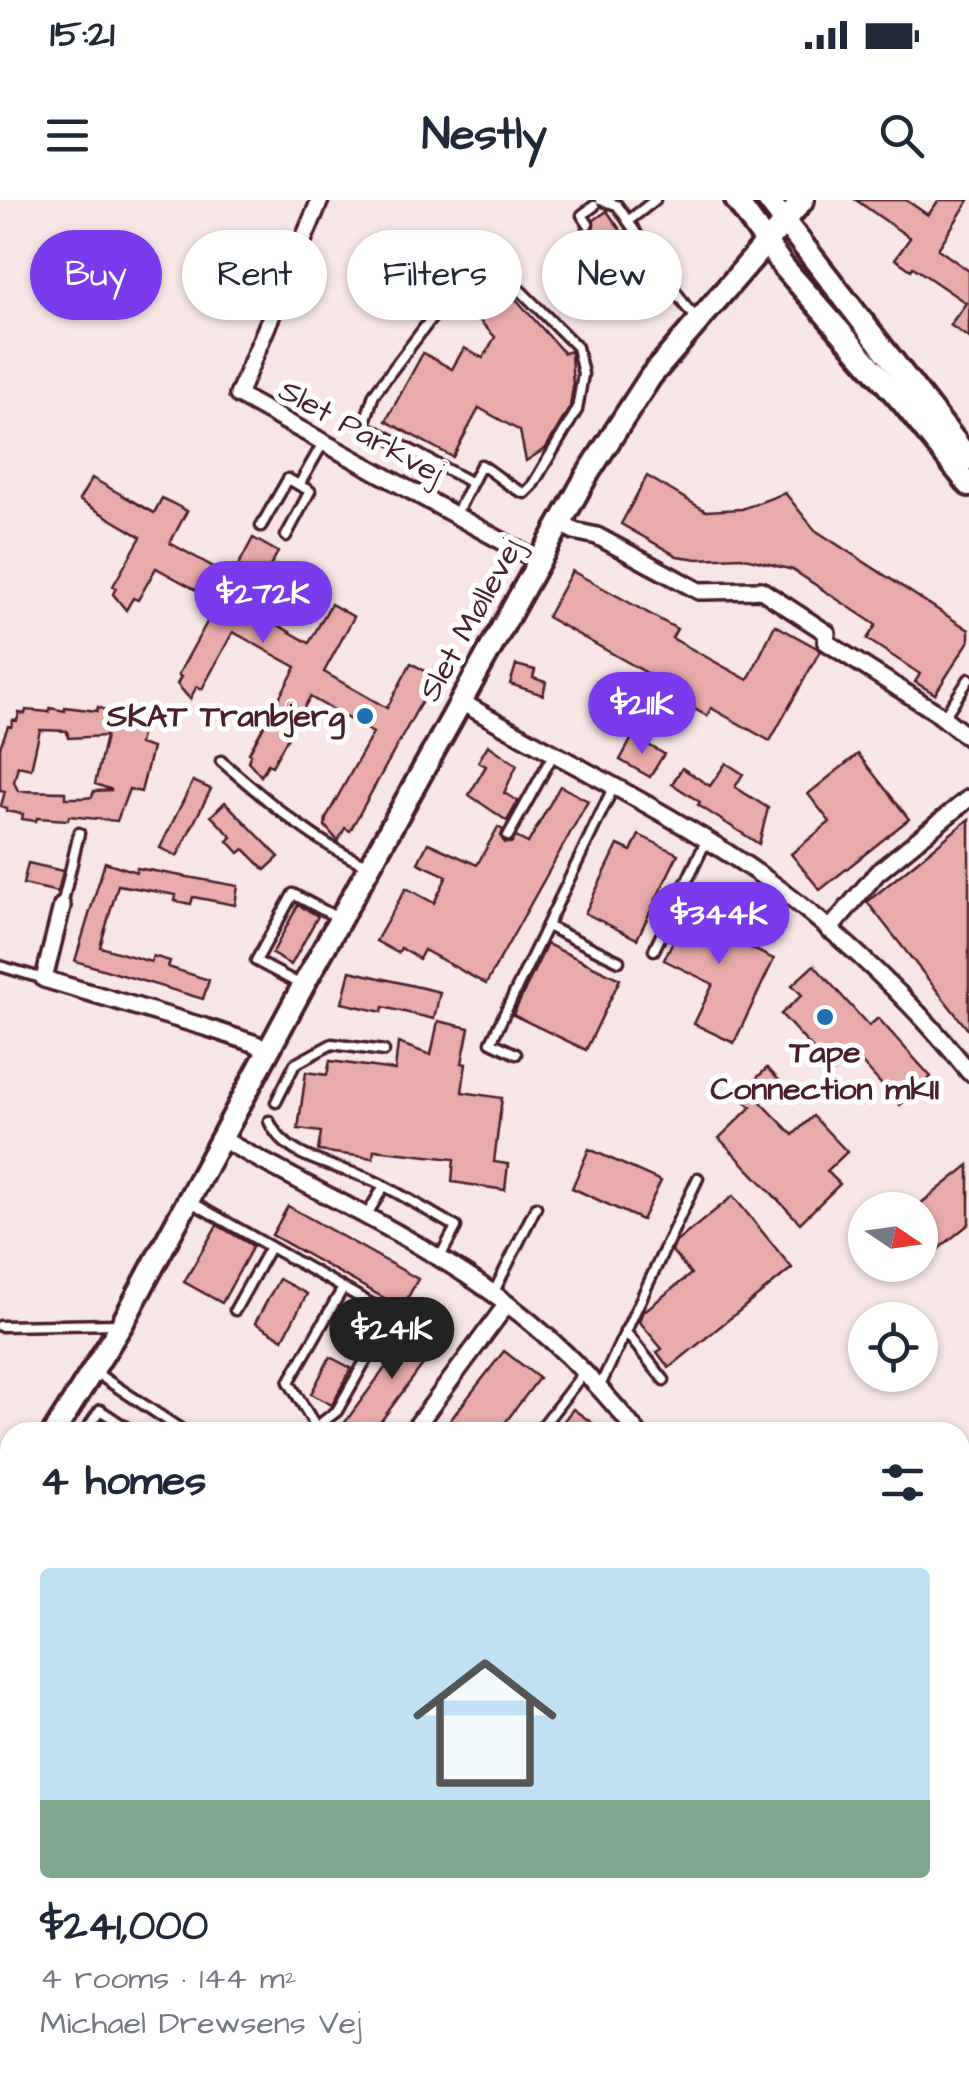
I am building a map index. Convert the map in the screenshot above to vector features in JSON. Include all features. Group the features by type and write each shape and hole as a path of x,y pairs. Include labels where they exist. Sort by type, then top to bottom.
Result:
{"street":[{"name":"Slet Parkvej","path":"320,200 238,395 538,561"},
{"path":"736,200 766,243 969,486"},
{"path":"768,200 969,459"},
{"name":"Slet Møllevej","path":"60,1422 122,1324 303,986 560,522 652,376 803,200"},
{"path":"560,522 574,531 597,536 699,592 761,590 828,633 826,642 969,738"},
{"path":"460,701 706,841 786,893 898,995 969,1072"},
{"path":"829,930 877,873 969,798"},
{"path":"62,906 44,979 208,1028 268,1052"},
{"path":"220,1138 439,1259 500,1299 585,1371 628,1422"},
{"path":"419,1422 500,1299"}],"lane":[{"path":"628,220 656,200"},
{"path":"598,202 601,215"},
{"path":"588,224 582,215 598,202 617,205 635,230"},
{"path":"455,516 481,466 525,493 577,410 583,374 576,347 482,252 374,394 364,425 472,483"},
{"path":"682,302 699,320"},
{"path":"299,485 324,443"},
{"path":"262,526 288,479 310,490 286,536"},
{"path":"943,719 969,678"},
{"path":"508,836 553,755"},
{"path":"221,761 302,829 334,851 370,867"},
{"path":"516,1054 491,1042 613,788"},
{"path":"62,906 79,833"},
{"path":"654,950 706,841"},
{"path":"303,986 256,962 293,894 340,919"},
{"path":"546,926 619,961"},
{"path":"0,966 44,979"},
{"path":"276,1102 294,1064 332,1044 384,1050"},
{"path":"268,1052 294,1064"},
{"path":"270,1121 274,1134 291,1147 384,1186 456,1227 439,1259"},
{"path":"599,1388 698,1178"},
{"path":"365,1218 384,1186"},
{"path":"187,1200 391,1315 337,1410 321,1422"},
{"path":"500,1299 536,1207"},
{"path":"235,1310 270,1247"},
{"path":"314,1422 290,1382 342,1288"},
{"path":"0,1326 122,1324"},
{"path":"626,1332 664,1380"},
{"path":"92,1371 170,1422"},
{"path":"546,1422 585,1371"},
{"path":"92,1422 100,1410 118,1422"}],"building":[{"path":"856,200 906,200 928,215 939,200 969,200 938,249 969,271 969,338 950,325 966,303 895,259 910,238"},
{"path":"607,211 620,230 593,230 594,220"},
{"path":"522,306 564,353 570,351 570,407 546,448 526,461 520,431 479,408 453,457 386,421 423,353 452,369 464,348 483,358 495,337 479,320 522,320"},
{"path":"647,476 706,511 742,509 785,493 815,530 969,630 969,641 935,694 915,682 920,674 867,639 876,625 793,570 741,557 677,556 621,524"},
{"path":"92,478 154,513 162,498 187,511 170,543 232,577 253,538 278,552 247,607 309,643 331,604 354,617 324,672 387,708 411,663 435,677 350,831 345,828 338,841 325,826 326,818 373,733 310,697 272,766 268,764 261,776 248,761 249,753 296,667 233,632 202,689 197,686 190,699 177,684 181,677 178,675 218,602 156,568 138,600 133,598 126,610 113,594 113,586 141,537 79,500"},
{"path":"572,571 677,629 672,638 748,680 775,625 817,648 820,651 770,741 711,708 707,716 661,690 651,682 654,677 547,617"},
{"path":"516,665 535,670 533,678 546,682 543,695 510,684"},
{"path":"603,690 629,695 625,717 599,712"},
{"path":"65,707 97,711 98,707 143,726 139,744 152,748 141,792 129,789 117,821 69,816 68,820 36,821 22,819 23,814 1,806 5,791 0,790 0,747 8,726 26,710 65,711","holes":["40,730 67,731 68,738 106,736 95,784 112,790 94,791 92,797 84,798 65,798 65,792 18,791 14,782 18,766 31,769"]},
{"path":"633,736 664,754 650,777 620,760"},
{"path":"488,745 517,765 504,793 518,801 507,821 469,795 486,766 478,762"},
{"path":"858,754 909,819 820,890 791,854 830,822 808,794"},
{"path":"726,763 743,774 735,787 768,808 759,844 672,784 682,768 710,786"},
{"path":"193,781 211,789 177,856 160,848"},
{"path":"560,786 588,801 486,984 424,950 419,959 401,948 398,953 376,941 406,888 434,903 447,876 418,863 428,843 477,865 498,827 503,830 501,837 505,843 516,837 528,843"},
{"path":"225,802 279,857 265,870 244,849 239,853 228,841 232,837 211,816"},
{"path":"969,819 969,1031 867,902"},
{"path":"639,835 678,854 637,939 585,913 618,845 631,851"},
{"path":"105,862 136,872 137,868 238,886 235,905 193,897 191,904 175,901 176,895 118,885 100,947 151,962 153,956 170,961 168,967 209,980 203,999 75,961"},
{"path":"28,863 63,871 58,892 23,884"},
{"path":"688,896 738,921 730,938 774,959 734,1043 694,1024 713,984 664,960 685,916 680,914"},
{"path":"298,905 318,916 291,965 272,954"},
{"path":"547,944 620,979 586,1050 513,1015"},
{"path":"814,965 869,1026 878,1018 931,1077 900,1105 854,1054 834,1072 781,1014 802,995 792,985"},
{"path":"350,971 440,992 434,1019 383,1007 382,1012 342,1003"},
{"path":"438,1021 469,1028 462,1063 466,1064 462,1092 502,1098 494,1162 508,1164 505,1190 452,1182 454,1159 374,1150 373,1158 318,1151 321,1132 298,1129 306,1072 327,1075 330,1061 395,1070 398,1043 431,1055"},
{"path":"767,1068 779,1080 759,1100 793,1135 813,1116 847,1152 827,1171 840,1184 800,1223 719,1138 751,1107 739,1095"},
{"path":"589,1149 661,1181 642,1220 572,1188"},
{"path":"969,1165 969,1224 938,1249 938,1192"},
{"path":"733,1196 792,1268 669,1368 657,1352 662,1349 639,1321 643,1312 691,1274 672,1251 676,1242"},
{"path":"288,1206 418,1279 402,1308 272,1235"},
{"path":"217,1225 253,1246 222,1303 184,1282"},
{"path":"279,1279 307,1294 283,1339 255,1323"},
{"path":"418,1323 441,1340 380,1422 345,1422"},
{"path":"504,1351 539,1378 506,1422 449,1422"},
{"path":"330,1357 351,1368 332,1405 311,1394"},
{"path":"573,1409 591,1422 563,1422"}],"place":[{"name":"SKAT Tranbjerg","path":"365,716"},
{"name":"Tape Connection mkII","path":"825,1017"}]}
